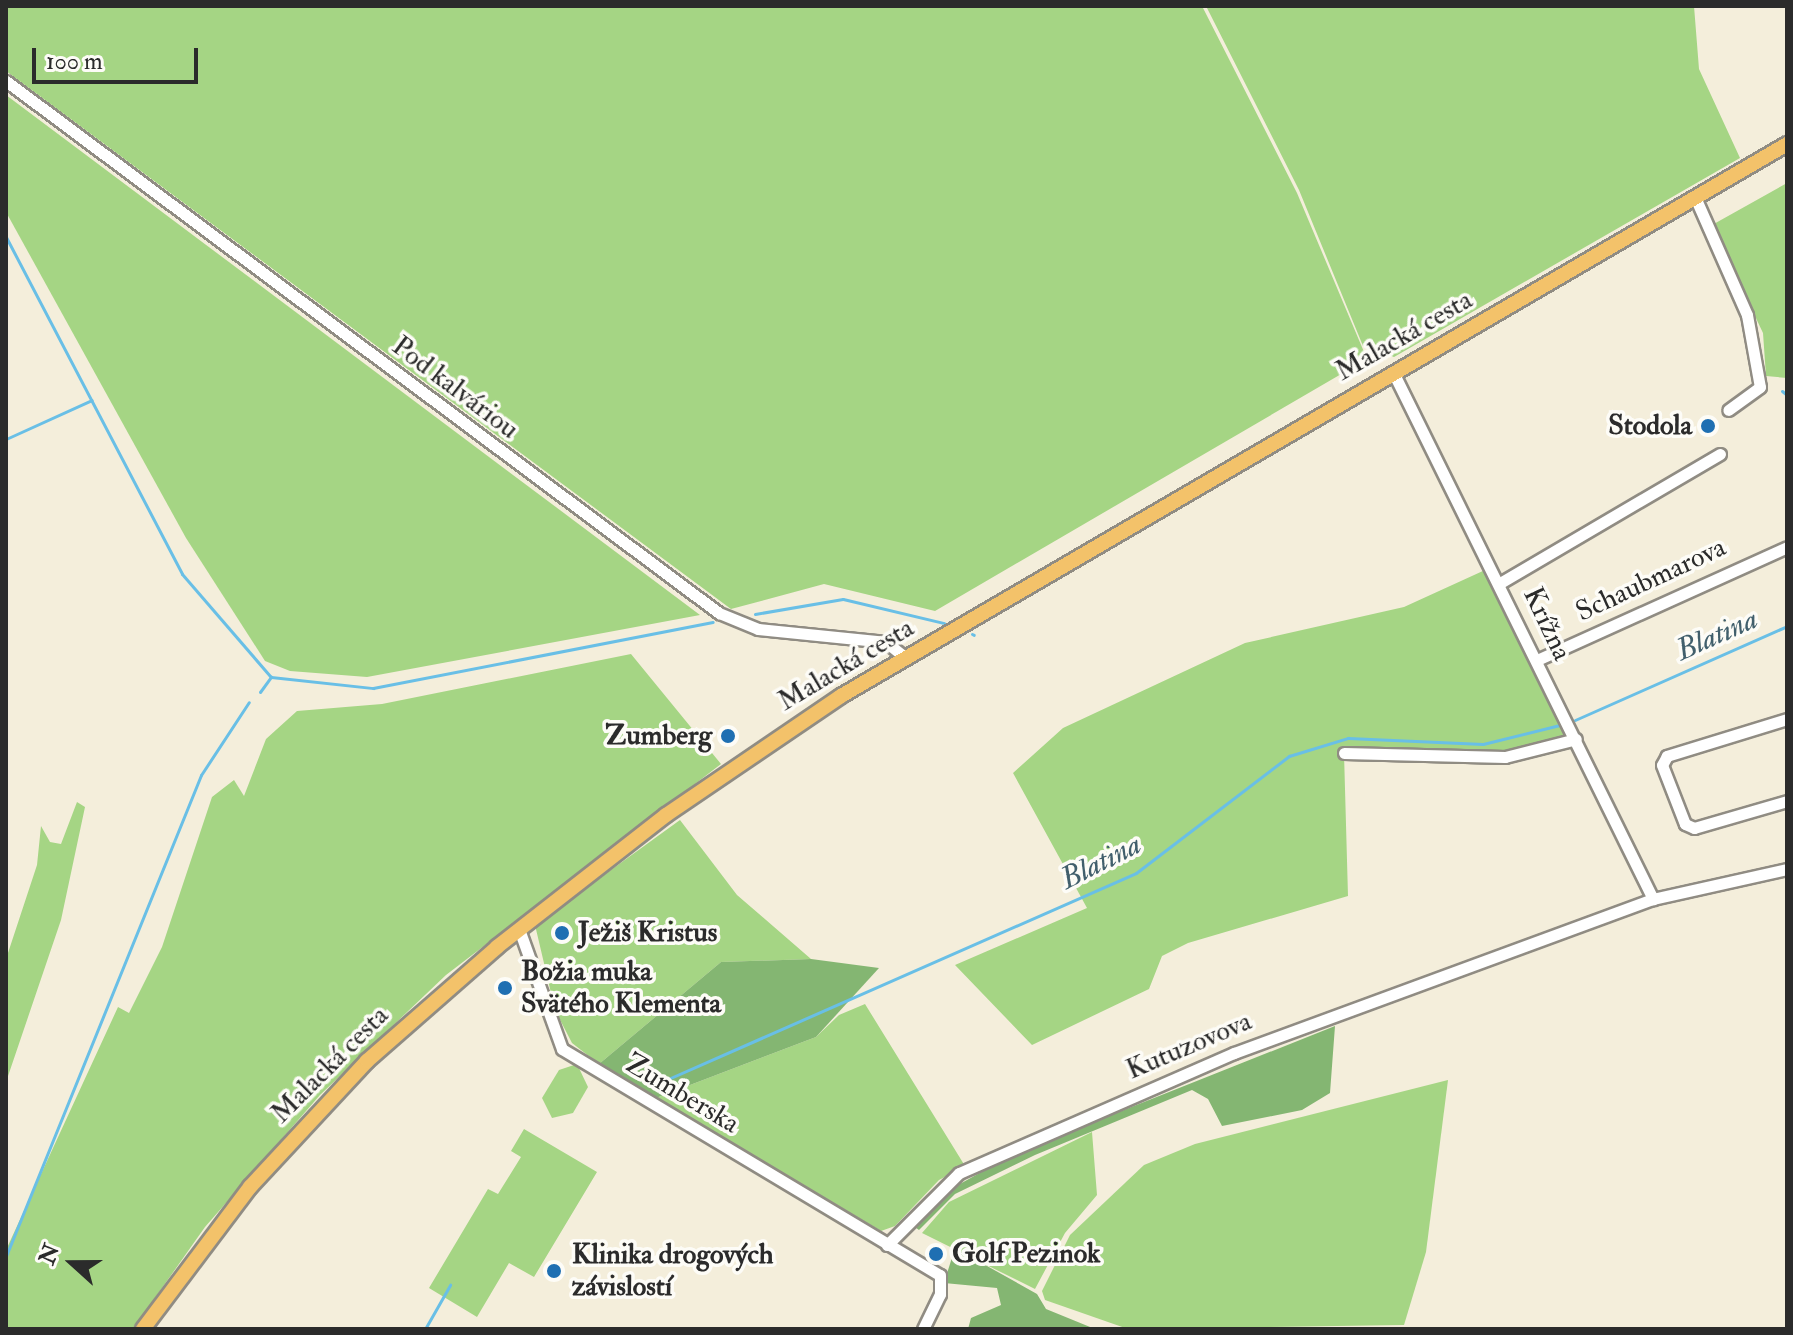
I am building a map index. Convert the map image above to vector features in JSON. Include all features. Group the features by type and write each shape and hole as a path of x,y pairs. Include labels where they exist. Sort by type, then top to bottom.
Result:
{"main road":[{"name":"Malacká cesta","path":"143,1329 228,1214 325,1103 519,929 752,754 965,623 1787,144"}],"street":[{"name":"Pod kalváriou","path":"6,81 719,613 758,629 886,642 906,658"},
{"path":"1695,197 1747,315 1760,387 1728,410"},
{"name":"Krížna","path":"1393,372 1500,583 1653,899"},
{"path":"1500,583 1720,454"},
{"name":"Schaubmarova","path":"1537,660 1787,547"},
{"path":"1787,719 1667,756 1662,765 1685,824 1694,828 1787,801"},
{"path":"1344,753 1505,757 1576,738"},
{"name":"Kutuzovova","path":"887,1245 959,1173 1063,1125 1404,987 1653,899 1787,869"},
{"name":"Zumberska","path":"519,929 562,1049 887,1245"},
{"path":"887,1245 940,1275 940,1294 923,1329"}],"green space":[{"path":"6,6 1202,6 1297,193 1367,359 935,611 824,584 731,609 6,71"},
{"path":"1206,6 1694,6 1699,69 1740,158 1394,357 1363,346 1299,190"},
{"path":"6,95 700,615 367,677 290,671 265,661 186,538 6,212"},
{"path":"1787,183 1787,378 1766,376 1763,333 1712,225"},
{"path":"1496,565 1576,739 1505,757 1344,753 1348,896 1188,943 1162,956 1149,989 1032,1045 955,965 1087,908 1013,773 1063,728 1245,643 1404,607"},
{"path":"631,654 721,764 446,975 320,1095 205,1227 133,1329 6,1329 6,1250 118,1007 129,1013 162,947 212,797 234,780 244,796 266,739 297,711 382,704"},
{"path":"77,802 85,807 61,920 6,1082 6,959 37,865 41,826 50,842 61,844"},
{"path":"680,820 737,895 811,959 721,962 599,1064 572,1043 555,1010 535,925"},
{"path":"811,959 879,968 816,1037 656,1098 599,1064 721,962"},
{"path":"865,1004 965,1166 939,1180 895,1226 881,1231 656,1098 816,1037 839,1015"},
{"path":"1335,1026 1330,1093 1302,1110 1222,1126 1208,1099 1192,1090 1035,1155 955,1194 919,1230 912,1225 938,1196 1016,1153"},
{"path":"577,1064 588,1087 573,1113 552,1118 542,1098 559,1070"},
{"path":"1448,1080 1426,1252 1404,1325 1128,1329 1045,1300 1042,1291 1070,1235 1144,1165 1195,1144"},
{"path":"524,1129 597,1172 534,1277 509,1263 477,1317 429,1288 488,1189 498,1194 521,1157 511,1151"},
{"path":"1092,1132 1097,1195 1065,1233 1035,1289 922,1233 949,1202"},
{"path":"955,1248 1037,1294 1046,1309 1095,1329 968,1329 971,1318 1001,1305 997,1288 944,1283"}],"waterway":[{"path":"6,237 182,574 271,677 373,688 713,622"},
{"path":"1782,391 1787,395"},
{"path":"6,439 92,400"},
{"path":"755,614 843,599 944,623"},
{"name":"Blatina","path":"1575,720 1787,626"},
{"path":"260,692 271,677"},
{"path":"6,1256 201,775 249,702"},
{"name":"Blatina","path":"659,1083 1136,873 1289,756 1348,738 1483,744 1560,725"},
{"name":"Blatina","path":"425,1329 450,1285"}],"place":[{"name":"Stodola","path":"1708,426"},
{"name":"Zumberg","path":"728,736"},
{"name":"Ježiš Kristus","path":"562,933"},
{"name":"Božia muka Svätého Klementa","path":"505,988"},
{"name":"Golf Pezinok","path":"936,1254"},
{"name":"Klinika drogových závislostí","path":"554,1271"}]}
